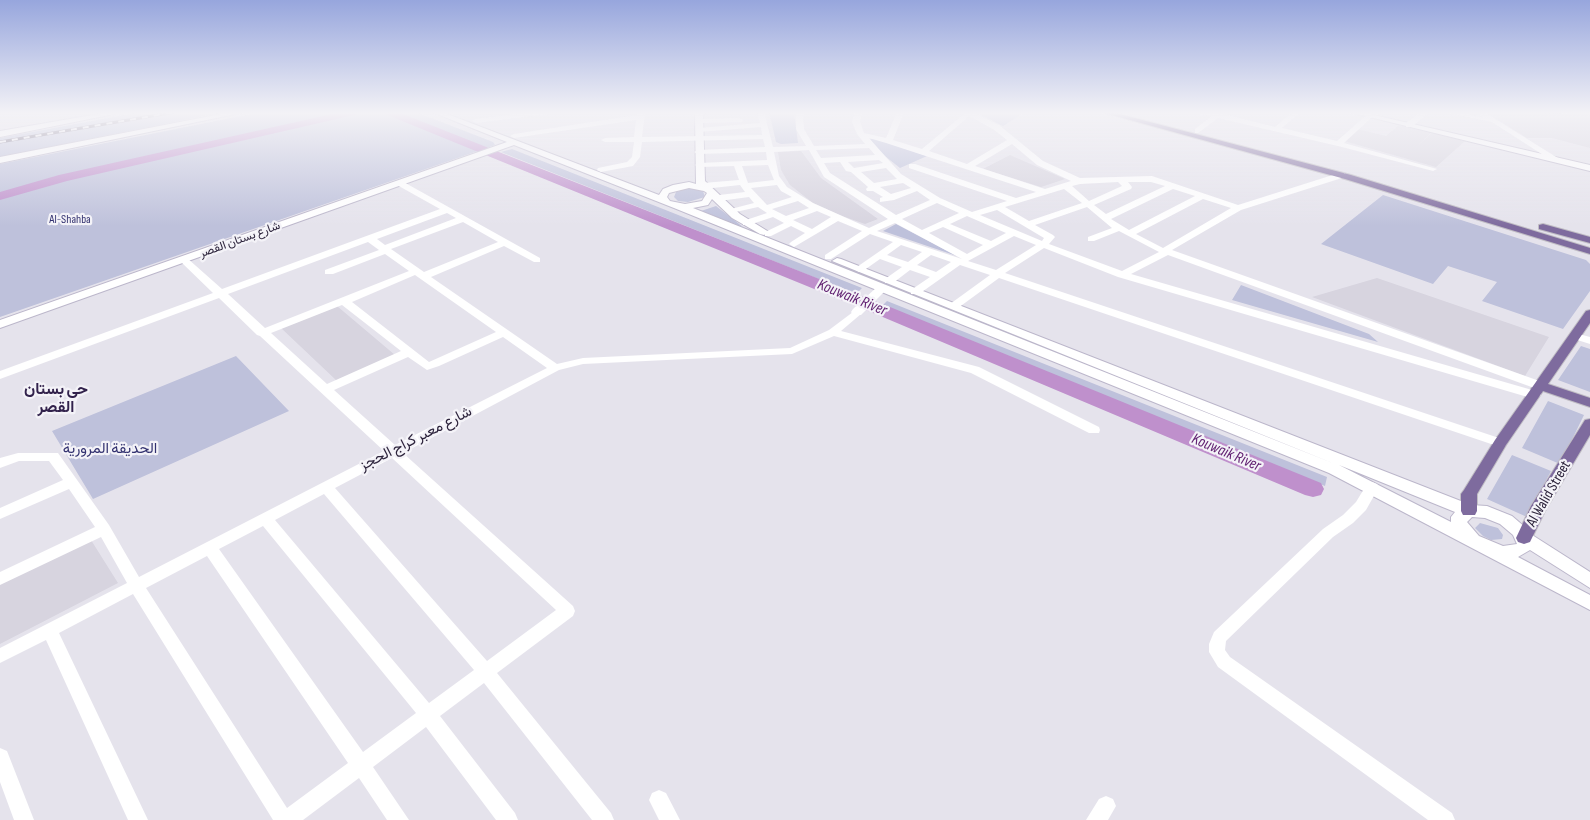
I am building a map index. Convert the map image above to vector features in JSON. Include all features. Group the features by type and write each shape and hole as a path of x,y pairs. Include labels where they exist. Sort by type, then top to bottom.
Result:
{"main road":[{"path":"0,159 43,150"},
{"path":"0,159 45,150"},
{"name":"شارع بستان القصر","path":"0,324 490,150"},
{"path":"534,150 665,195 689,185 696,176 698,150"},
{"path":"537,150 601,170 644,186 665,195 678,206 1334,469 1372,487 1590,603"},
{"path":"1249,150 1342,175 1590,251"},
{"path":"1268,150 1587,238"},
{"path":"1516,150 1590,168"},
{"path":"698,152 700,182 746,223 768,234 859,270 882,288 915,292 954,306 1469,511 1487,512 1506,520 1524,538 1590,582"},
{"path":"689,185 710,191"},
{"path":"678,206 699,205 709,200 710,191"},
{"path":"1463,211 1590,258"},
{"path":"857,312 882,288"},
{"path":"1469,511 1469,494 1500,443 1539,390 1590,314"},
{"path":"1539,390 1590,403"},
{"name":"Al Walid Street","path":"1524,538 1537,510 1590,424"},
{"path":"1469,511 1459,517 1461,528 1482,545 1502,552 1518,551 1525,544 1524,538"}],"street":[{"path":"601,170 630,164 636,157 637,150"},
{"path":"698,152 728,150"},
{"path":"768,150 775,176 784,189 817,208 869,230 963,260 997,274 1500,443"},
{"path":"812,150 825,172 853,194 894,219 945,246 963,260"},
{"path":"874,150 896,173 937,200 1013,233 1122,276 1375,349 1539,390"},
{"path":"917,150 1046,192"},
{"path":"968,167 995,150"},
{"path":"1024,150 1040,163 1079,181"},
{"path":"1363,150 1433,169"},
{"path":"1542,150 1557,160"},
{"path":"896,173 932,156"},
{"path":"818,161 881,157"},
{"path":"842,159 851,170 891,198"},
{"path":"699,164 771,162"},
{"path":"737,163 746,187 762,206 812,233"},
{"path":"825,172 889,166"},
{"path":"912,166 1016,201"},
{"path":"1122,276 1167,252 1168,248 1238,208 1342,175"},
{"path":"922,234 970,214 1079,181 1152,179 1238,208"},
{"path":"853,194 873,187 905,180"},
{"path":"1028,224 1088,204 1128,187 1120,180"},
{"path":"710,191 780,182"},
{"path":"400,183 537,260"},
{"path":"1065,185 1128,234 1167,252 1383,330 1539,390"},
{"path":"1105,218 1172,186"},
{"path":"710,191 746,187"},
{"path":"871,204 918,188"},
{"path":"1128,234 1202,196"},
{"path":"731,210 799,198"},
{"path":"828,257 869,230 937,200"},
{"path":"954,306 997,274 1043,245 1050,237 998,207"},
{"path":"768,234 788,221 817,208"},
{"path":"0,375 447,210"},
{"path":"746,223 774,214"},
{"path":"794,244 838,217"},
{"path":"329,272 436,230 466,221"},
{"path":"945,246 991,223"},
{"path":"943,224 991,245"},
{"path":"1091,239 1119,228"},
{"path":"915,292 963,260 1013,233"},
{"path":"370,239 555,368"},
{"path":"859,270 901,241"},
{"path":"262,333 346,299 421,274 505,242"},
{"path":"882,288 908,266 930,251"},
{"path":"880,256 937,276"},
{"path":"0,464 18,457 53,456 104,529 136,585 286,820 567,611 391,452 184,260"},
{"path":"346,299 345,302 427,366 431,366 504,332"},
{"name":"شارع معبر كراج الحجز","path":"0,656 555,368 583,361 792,351 833,332 857,312"},
{"path":"1375,349 1385,347 1390,343 1389,337 1383,330"},
{"path":"833,332 975,370 1094,430"},
{"path":"1575,336 1590,341"},
{"path":"324,390 409,352"},
{"path":"0,514 71,482"},
{"path":"325,486 486,672 604,820"},
{"path":"1372,487 1361,506 1348,519 1328,533 1220,636 1217,652 1224,662 1445,820"},
{"path":"265,518 428,715 508,820"},
{"path":"0,579 104,529"},
{"path":"209,547 399,820"},
{"path":"49,630 138,820"},
{"path":"0,757 24,820"},
{"path":"659,800 670,820"}],"shaded area":[{"path":"1377,150 1455,150 1436,167"},
{"path":"801,151 821,178 878,219 865,224 842,216 813,203 790,185 781,170 778,152"},
{"path":"1010,155 1065,179 1041,187 983,169"},
{"path":"1377,278 1549,337 1525,376 1312,297"},
{"path":"337,306 395,355 337,381 281,328"},
{"path":"91,540 118,583 0,644 0,584"}],"green space":[{"path":"0,150 34,150 0,157"},
{"name":"Al-Shahba","path":"69,150 480,150 0,317 0,164"},
{"path":"515,150 862,288 856,294 501,152"},
{"path":"878,150 910,150 927,156 900,168"},
{"path":"689,188 703,191 705,197 688,202 678,201 674,197 676,192"},
{"path":"1383,195 1586,260 1590,264 1590,291 1563,329 1482,301 1497,282 1448,266 1433,284 1321,244"},
{"path":"716,206 743,227 701,211"},
{"path":"896,224 957,256 883,231"},
{"path":"1241,285 1369,334 1378,342 1232,300"},
{"path":"887,301 1327,477 1325,486 883,305"},
{"path":"1581,346 1590,349 1590,392 1558,380"},
{"name":"الحديقة المرورية","path":"236,356 289,411 93,499 52,431"},
{"path":"1548,401 1584,415 1560,464 1522,448"},
{"path":"1512,455 1551,471 1527,517 1487,499"},
{"path":"1480,523 1498,528 1503,535 1502,539 1491,540 1483,536 1475,528"}],"waterway":[{"name":"Kouwaik River","path":"0,196 64,178 186,150"},
{"name":"Kouwaik River","path":"484,150 884,311 1313,489"}],"district":[{"name":"حي بستان القصر","path":"56,399"}]}
